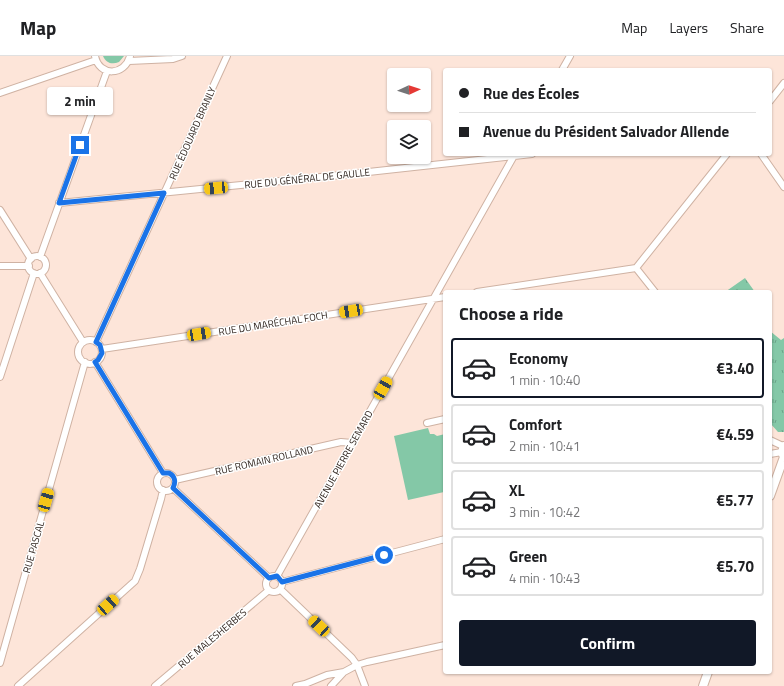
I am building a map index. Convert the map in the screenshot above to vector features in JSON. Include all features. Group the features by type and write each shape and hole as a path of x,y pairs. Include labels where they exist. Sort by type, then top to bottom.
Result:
{"street":[{"path":"0,93 95,58 100,66 107,71 117,71 122,69 129,58 172,58 182,56"},
{"name":"RUE ÉDOUARD BRANLY","path":"96,342 227,56"},
{"path":"563,68 570,56"},
{"path":"40,257 107,71"},
{"path":"772,98 784,83"},
{"name":"RUE DU GÉNÉRAL DE GAULLE","path":"59,203 505,156"},
{"name":"AVENUE PIERRE SEMARD","path":"277,576 513,156"},
{"path":"490,290 636,268 726,156"},
{"path":"762,156 784,187"},
{"path":"0,210 32,258"},
{"path":"0,377 37,273 44,270 46,265 44,260 40,257 32,258"},
{"path":"29,266 32,258"},
{"path":"0,266 29,266"},
{"path":"29,266 30,270 37,273 83,342"},
{"path":"636,268 653,290"},
{"name":"RUE DU MARÉCHAL FOCH","path":"102,349 443,297"},
{"path":"92,340 96,342 102,349 101,357 90,364 81,360 78,350 83,342 92,340"},
{"name":"RUE PASCAL","path":"0,663 85,362"},
{"path":"95,362 163,473"},
{"path":"427,423 443,419"},
{"name":"RUE ROMAIN ROLLAND","path":"175,480 342,442 352,443"},
{"path":"772,442 783,452"},
{"path":"772,454 783,452"},
{"path":"772,489 783,452"},
{"path":"166,472 172,474 175,480 173,488 166,491 160,488 157,481 160,475 166,472"},
{"path":"173,488 269,578"},
{"path":"18,686 135,581 140,569 163,490"},
{"path":"282,582 443,540"},
{"path":"277,576 282,582 280,589 275,592 269,590 266,584 269,578 277,576"},
{"path":"280,589 341,647 357,665 365,686"},
{"name":"RUE MALESHERBES","path":"155,686 269,590"},
{"path":"296,686 327,675 344,672 357,665 367,662 443,645"},
{"path":"331,686 344,672"},
{"path":"704,686 707,674"}],"green space":[{"path":"103,56 124,56 119,62 110,63"},
{"path":"745,278 754,290 728,290"},
{"path":"772,333 781,340 784,338 784,432 778,432 772,425"},
{"path":"428,428 430,434 437,436 443,434 443,492 408,500 394,436"}],"route":[{"path":"80,145 59,203 164,193 96,342 100,345 102,353 101,357 95,362 163,473 166,472 172,474 174,477 175,483 173,488 269,578 272,576 277,576 282,582 384,555"}]}
